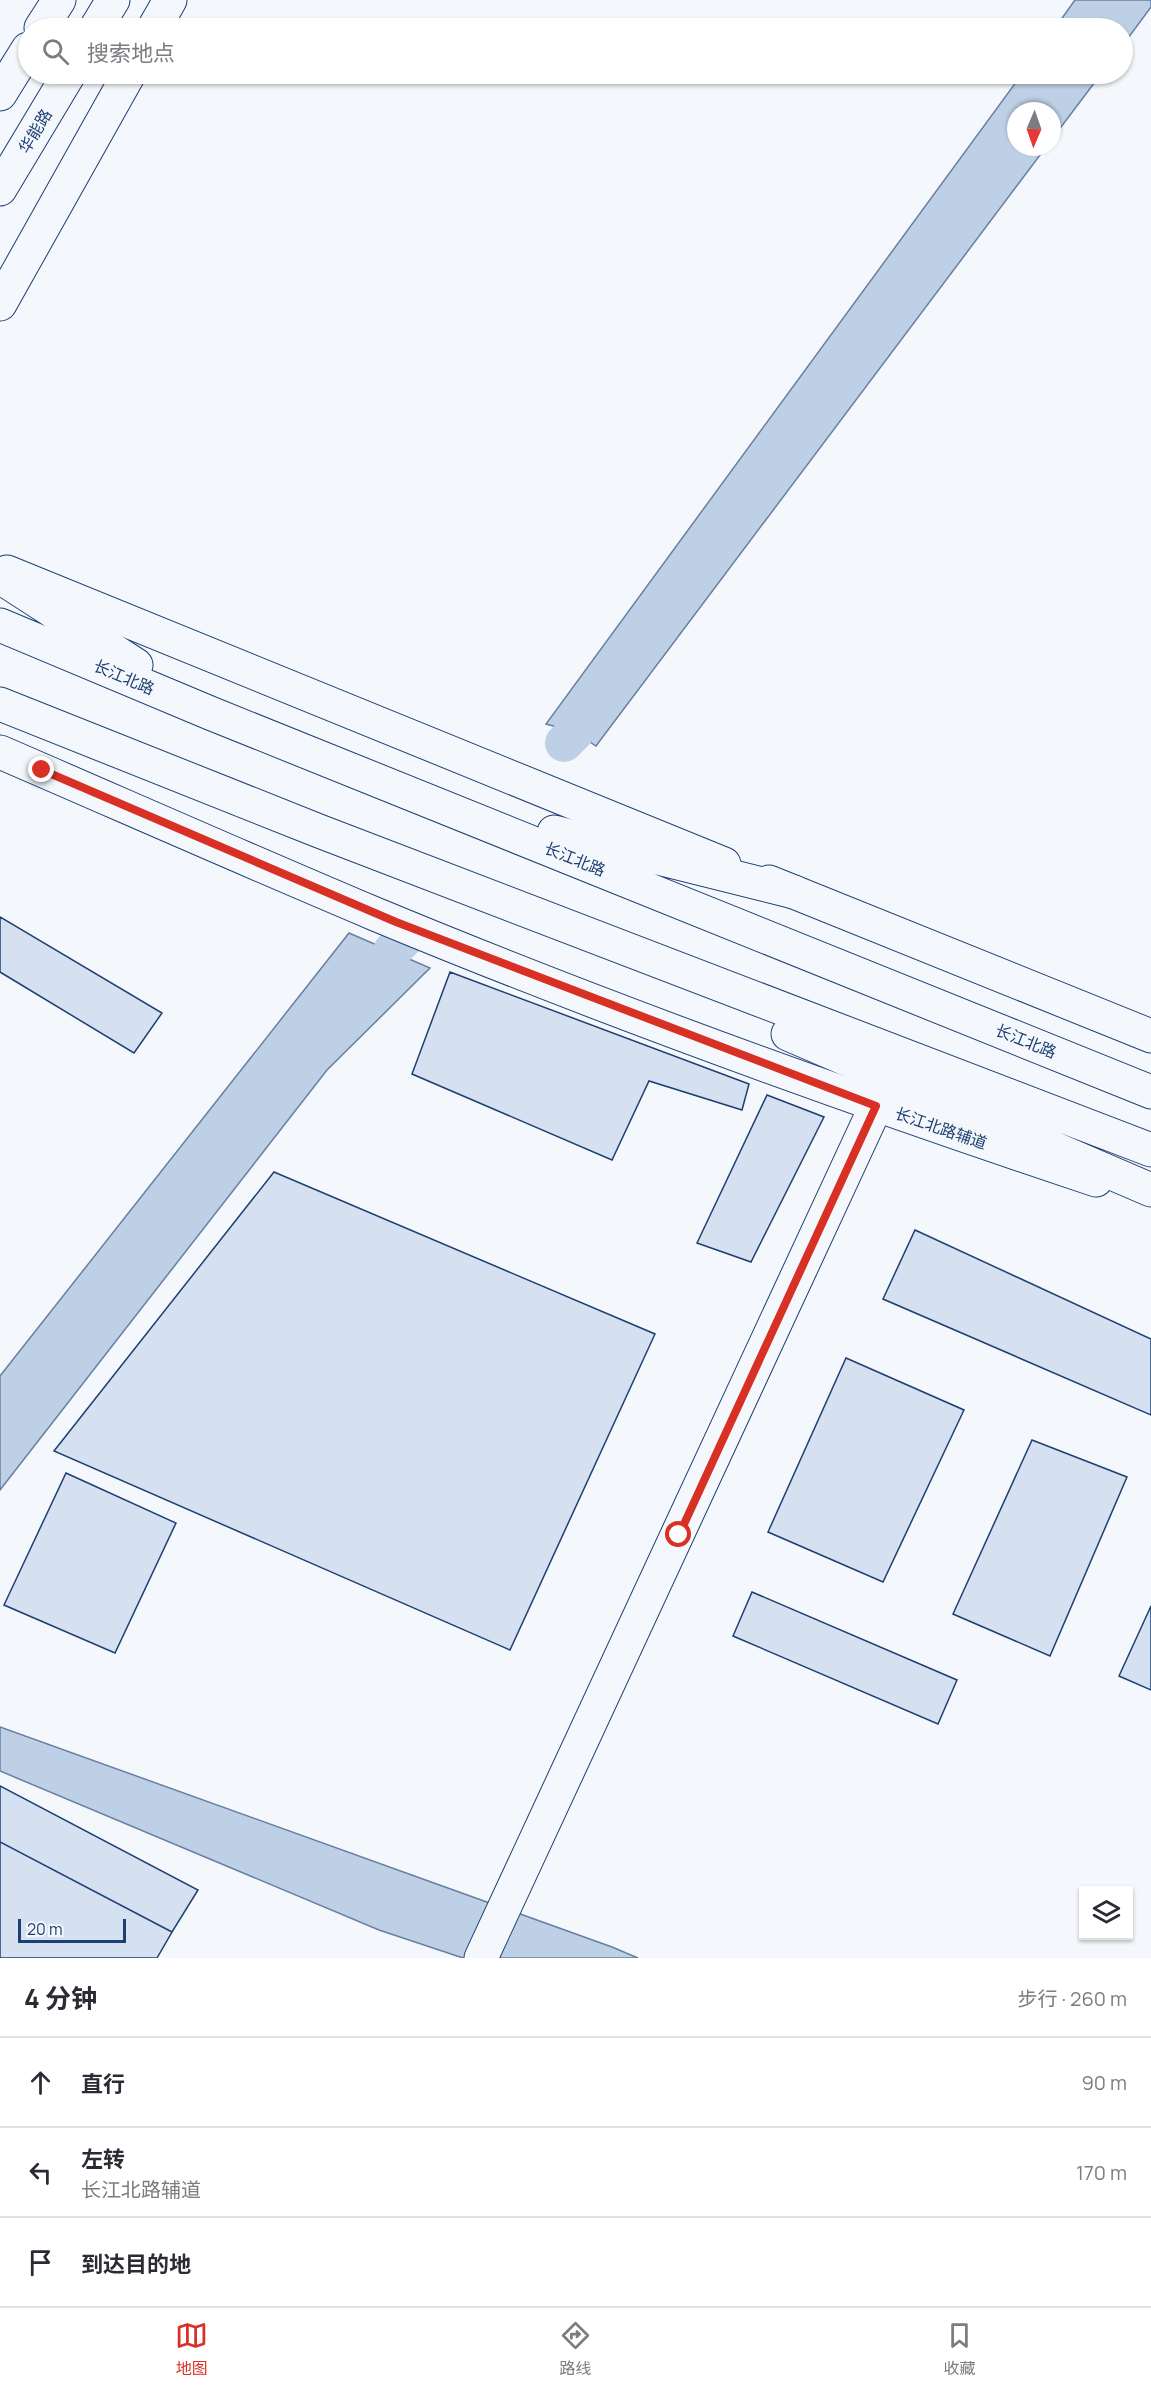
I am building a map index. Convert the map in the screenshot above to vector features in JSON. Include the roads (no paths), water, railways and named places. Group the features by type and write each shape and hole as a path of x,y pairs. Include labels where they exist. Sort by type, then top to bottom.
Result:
{"main road":[{"path":"47,18 59,0"},
{"path":"102,18 113,0"},
{"path":"160,18 170,0"},
{"path":"0,94 18,65"},
{"name":"华能路","path":"0,189 63,84"},
{"path":"0,304 123,84"},
{"path":"0,569 1151,1036"},
{"path":"0,577 210,713"},
{"name":"长江北路","path":"0,625 210,713 1151,1092"},
{"path":"0,704 319,831 1151,1150"},
{"name":"长江北路辅道","path":"0,752 386,918 876,1106 1151,1199"},
{"path":"433,801 794,892"},
{"path":"319,831 1151,1190"},
{"path":"481,1958 876,1106"}],"water":[{"path":"1075,0 1151,0 1151,7 1133,31 1133,18 1062,18"},
{"path":"1015,84 1093,84 1061,127 1061,102 1007,102 1007,156 1039,156 596,746 575,732 546,724"},
{"path":"349,933 430,968 327,1070 0,1490 0,1376"},
{"path":"0,1727 638,1958 463,1958 379,1930 0,1771"}],"waterway":[{"path":"564,743 575,732"},
{"path":"392,951 405,938"}]}
